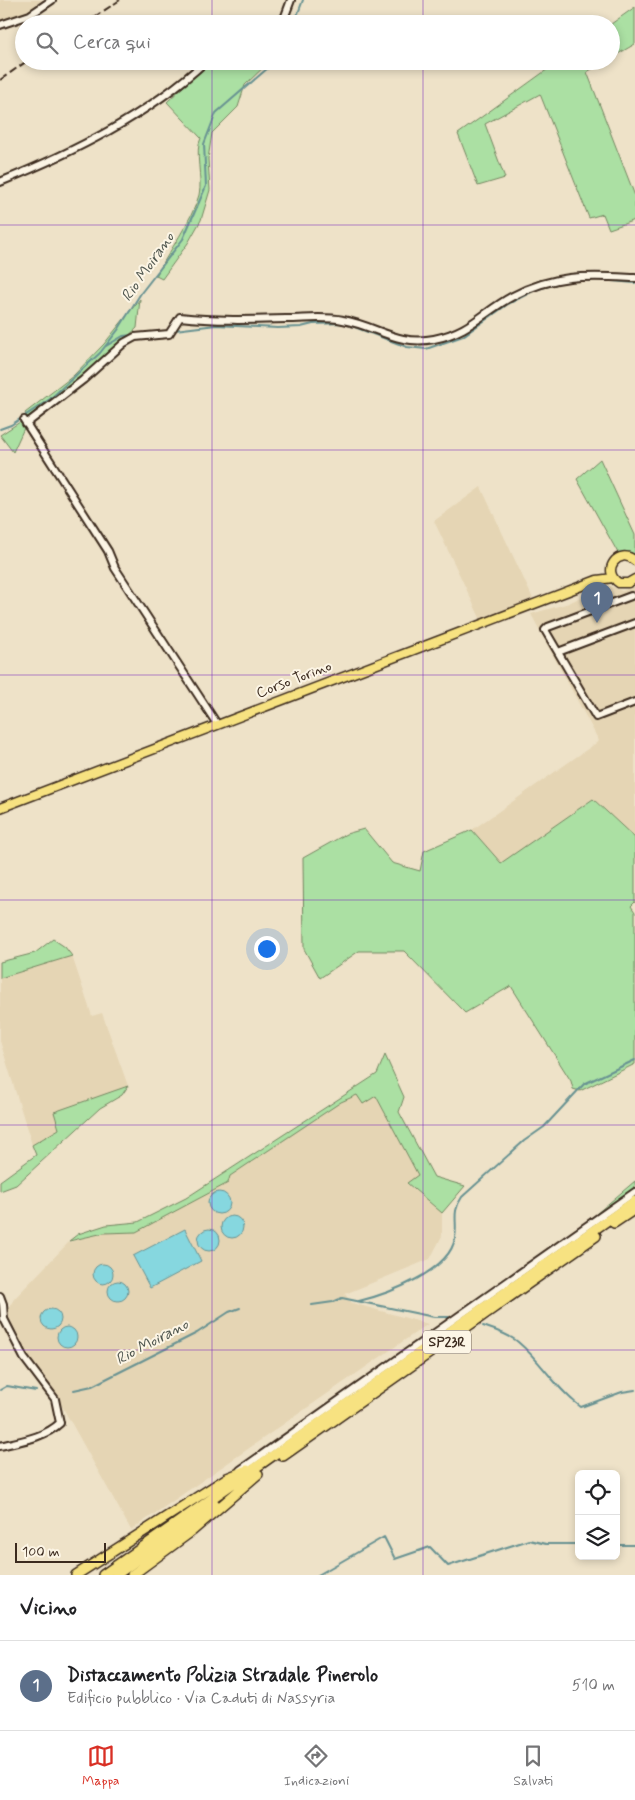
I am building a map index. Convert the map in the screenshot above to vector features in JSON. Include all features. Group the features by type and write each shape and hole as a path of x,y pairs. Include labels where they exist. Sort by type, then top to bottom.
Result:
{"highway":[{"name":"SP23R","path":"103,1575 635,1201"},
{"name":"SP23R","path":"116,1575 635,1209"},
{"path":"76,1575 228,1478 262,1464"},
{"path":"132,1575 192,1531 258,1474"}],"main road":[{"path":"597,580 619,557 627,556 635,561"},
{"path":"610,568 613,578 621,584 634,582"},
{"path":"597,580 613,578"},
{"name":"Corso Torino","path":"0,808 597,580"}],"street":[{"path":"30,15 52,0"},
{"path":"285,15 291,0"},
{"path":"0,25 15,20"},
{"path":"0,182 35,168 132,118 156,103 195,70"},
{"path":"217,724 115,568 108,551 25,422 83,380 124,343 136,337 171,331 180,317 206,320 323,317 345,320 414,342 460,331 514,295 562,278 580,275 635,278"},
{"path":"631,596 546,628 546,632 596,717 635,702"},
{"path":"558,652 635,623"},
{"path":"228,1478 635,1192"},
{"path":"0,1296 3,1304 4,1319 24,1358 55,1399 60,1423 53,1430 36,1437 0,1446"}],"shaded area":[{"path":"0,0 44,0 29,10 0,21"},
{"path":"481,487 534,601 481,620 434,521"},
{"path":"606,584 622,591 635,586 635,838 593,799 501,864 472,830 599,741 531,614 569,603"},
{"path":"72,956 92,1016 102,1013 128,1086 54,1112 59,1129 32,1145 0,1041 0,978"},
{"path":"357,1095 376,1096 418,1175 407,1184 442,1213 442,1236 430,1259 345,1294 352,1303 428,1324 131,1530 48,1381 26,1353 9,1317 8,1309 14,1299 69,1242 104,1233 136,1232 228,1183 230,1176 341,1102"}],"green space":[{"path":"635,7 635,44 620,53 620,18"},
{"path":"201,70 261,70 245,85 238,107 212,133 208,159 210,190 201,220 188,243 162,279 156,276 196,205 200,188 198,150 201,138 167,102"},
{"path":"547,70 590,70 587,72 635,196 635,220 609,229 603,214 589,218 540,94 485,124 505,178 478,186 458,134"},
{"path":"140,299 137,328 91,370 28,419 25,413 73,376 104,344"},
{"path":"20,422 24,428 13,452 0,435"},
{"path":"600,459 635,535 635,555 629,552 618,553 577,479"},
{"path":"593,799 635,838 635,902 631,906 635,912 635,1064 580,1091 573,1089 571,1081 511,986 465,1013 404,951 359,951 320,978 304,949 303,858 346,834 364,829 392,863 420,871 424,851 472,830 501,863"},
{"path":"53,939 65,947 72,956 0,978 0,962 35,953"},
{"path":"385,1055 404,1097 399,1112 434,1177 465,1186 442,1213 407,1183 418,1175 376,1096 363,1104 357,1095 341,1102 230,1176 228,1183 136,1232 104,1233 69,1241 78,1234 106,1225 138,1222 186,1198 377,1074"},
{"path":"128,1086 122,1095 100,1108 16,1185 0,1191 0,1181 36,1155 32,1145 59,1129 54,1112"},
{"path":"635,1181 635,1187 589,1220"}],"water":[{"path":"219,1192 227,1195 230,1203 227,1211 219,1214 211,1211 208,1203 211,1195"},
{"path":"232,1216 240,1219 243,1227 240,1235 232,1238 224,1235 221,1227 224,1219"},
{"path":"185,1229 201,1261 150,1288 133,1256"},
{"path":"209,1229 217,1232 220,1240 217,1248 209,1251 201,1248 198,1240 201,1232"},
{"path":"103,1264 110,1267 113,1274 110,1281 103,1284 96,1281 93,1274 96,1267"},
{"path":"118,1281 125,1284 128,1291 125,1298 118,1301 111,1298 108,1291 111,1284"},
{"path":"51,1309 58,1312 61,1319 58,1326 51,1329 44,1326 41,1319 44,1312"},
{"path":"67,1327 74,1330 77,1337 74,1344 67,1347 60,1344 57,1337 60,1330"}],"waterway":[{"name":"Rio Moirano","path":"297,15 303,0"},
{"name":"Rio Moirano","path":"0,429 11,425 50,399 100,353 118,330 141,293 183,239 206,186 204,144 216,113 266,70"},
{"path":"600,280 635,283"},
{"path":"175,330 216,325 278,328 344,323 407,347 426,349 463,336 508,304 535,290 563,282"},
{"path":"106,346 123,336 160,332"},
{"path":"359,1301 401,1287 430,1271 442,1261 451,1250 455,1238 456,1213 462,1197 524,1141 544,1127 584,1084 635,1060"},
{"name":"Rio Moirano","path":"312,1305 333,1302 342,1298 434,1317 449,1317"},
{"name":"Rio Moirano","path":"74,1390 92,1386 197,1333 229,1312 240,1308"},
{"name":"Rio Moirano","path":"483,1326 506,1334 518,1342 564,1392 581,1407 622,1392 635,1390"},
{"name":"Rio Moirano","path":"0,1390 7,1386 36,1391"},
{"path":"318,1575 384,1537 395,1559 430,1547 448,1566 529,1540 546,1544 575,1544"},
{"path":"620,1545 635,1545"}],"railway":[{"path":"98,15 120,0"},
{"path":"0,80 15,69"}],"place":[{"name":"Distaccamento Polizia Stradale Pinerolo","path":"597,623"}]}
